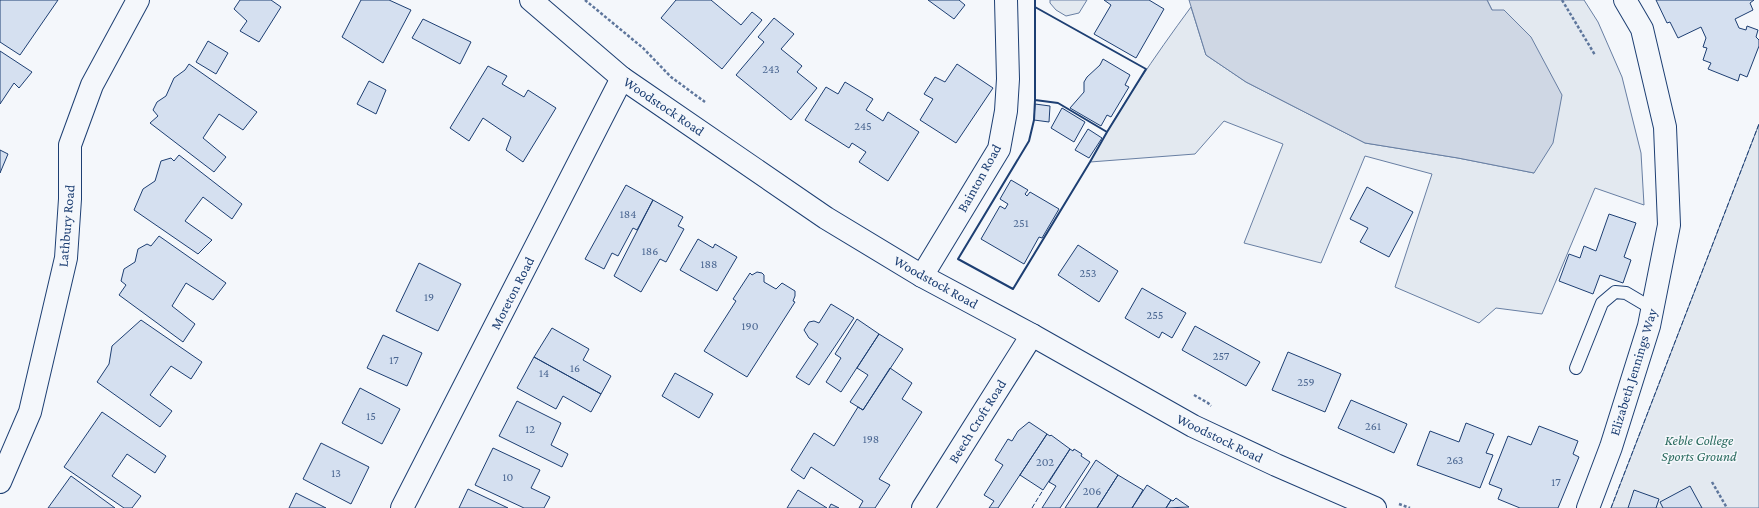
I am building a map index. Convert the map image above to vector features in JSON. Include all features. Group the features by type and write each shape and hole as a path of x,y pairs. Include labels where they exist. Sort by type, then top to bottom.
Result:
{"street":[{"name":"Lathbury Road","path":"0,482 30,412 66,258 70,199 70,145 92,85 138,0"},
{"name":"Woodstock Road","path":"531,0 622,78 826,218 922,276 1032,335 1194,426 1276,465 1375,508"},
{"name":"Bainton Road","path":"922,276 999,149 1006,111 1008,79 1006,0"},
{"name":"Elizabeth Jennings Way","path":"1588,508 1611,448 1649,326 1669,225 1665,127 1642,29 1625,0"},
{"name":"Moreton Road","path":"402,508 622,78"},
{"name":"Beech Croft Road","path":"923,508 1032,335"}],"lane":[{"path":"1576,368 1602,303 1615,292 1626,294 1653,309"}],"path":[{"path":"585,0 643,48 671,77"},
{"path":"1562,0 1595,55"},
{"path":"1712,482 1727,508"}],"green space":[{"path":"1050,0 1087,0 1079,13 1066,16 1056,10 1050,3"},
{"path":"1487,0 1584,0 1598,22 1622,77 1641,153 1644,205 1595,188 1542,314 1496,308 1479,323 1395,287 1432,174 1365,156 1321,263 1244,243 1283,144 1224,121 1195,154 1090,162 1138,83 1191,7 1206,55 1246,82 1365,143 1458,158 1534,173 1492,10"},
{"name":"Keble College Sports Ground","path":"1759,124 1759,508 1611,508 1630,459"}],"shaded area":[{"path":"1189,0 1487,0 1492,10 1504,10 1531,37 1562,95 1553,143 1534,173 1458,158 1365,143 1246,82 1206,55"}],"building":[{"path":"0,0 58,0 20,55 0,42"},
{"path":"240,0 271,0 281,7 259,42 240,31 247,21 234,9"},
{"path":"361,0 389,0 411,10 383,63 342,37"},
{"path":"676,0 711,0 741,25 752,12 762,20 722,69 661,18"},
{"path":"928,0 959,0 965,5 954,19"},
{"path":"1104,0 1149,0 1164,9 1136,58 1094,34 1111,5"},
{"path":"1656,0 1754,0 1750,3 1753,10 1735,19 1739,28 1746,30 1747,26 1758,30 1756,37 1759,40 1759,46 1747,77 1740,74 1738,81 1708,69 1711,63 1703,60 1707,48 1703,47 1706,38 1701,27 1678,38 1670,22 1667,23"},
{"path":"774,18 794,34 781,49 802,66 797,72 817,88 791,120 736,75 764,42 758,37"},
{"path":"423,19 471,42 460,64 412,38"},
{"path":"208,41 228,53 216,74 196,62"},
{"path":"0,51 32,72 19,88 14,83 0,104"},
{"path":"1103,59 1130,75 1125,85 1129,87 1111,117 1107,115 1101,126 1070,108 1084,92 1084,82 1087,77 1100,65"},
{"path":"189,64 257,112 243,130 219,114 203,138 226,157 214,172 150,123 158,116 153,110 157,102 166,96 174,78 185,70"},
{"path":"957,64 993,88 956,143 920,120 933,99 924,94 935,77 945,82"},
{"path":"488,66 507,76 502,84 524,97 528,90 556,108 523,162 506,150 511,137 483,118 469,141 450,128"},
{"path":"369,81 386,90 376,114 357,104"},
{"path":"845,82 873,99 866,110 883,121 888,112 919,132 888,181 859,162 866,152 852,143 849,148 805,120 826,87 838,94"},
{"path":"1035,104 1050,106 1049,122 1034,120"},
{"path":"1062,108 1085,122 1074,142 1051,128"},
{"path":"1088,129 1102,138 1089,158 1075,150"},
{"path":"0,150 8,154 0,173"},
{"path":"179,155 242,204 232,219 203,197 185,221 212,240 198,254 134,210 143,189 155,181 161,161 171,158 174,161"},
{"path":"1011,180 1028,190 1025,194 1027,196 1030,192 1059,209 1042,238 1039,237 1024,264 981,239 1000,206 1005,209 1008,204 1000,199"},
{"path":"626,185 653,200 637,230 633,228 618,256 612,253 604,269 585,259"},
{"path":"1367,187 1413,212 1389,257 1360,242 1368,228 1350,219"},
{"path":"653,200 683,217 678,226 684,229 666,262 660,259 641,292 614,276"},
{"path":"1609,214 1636,223 1624,257 1631,260 1623,283 1600,275 1593,294 1559,281 1569,254 1580,258 1584,246 1596,251"},
{"path":"159,236 226,283 213,300 186,283 172,306 195,324 183,342 119,295 126,285 121,281 124,269 135,262 138,249 147,244 151,246"},
{"path":"698,239 713,248 715,244 737,257 717,291 680,270"},
{"path":"1078,245 1118,271 1099,302 1058,275"},
{"path":"419,263 461,284 438,331 396,311"},
{"path":"757,272 764,275 764,282 776,289 782,283 795,291 793,301 795,302 747,377 704,351 736,301 733,299 750,273 752,275"},
{"path":"1142,288 1186,313 1172,338 1162,332 1159,338 1125,318"},
{"path":"831,304 854,318 809,385 796,377 818,344 809,338 804,330 809,322 814,321 819,323"},
{"path":"857,319 879,334 841,392 826,382 841,358 835,354"},
{"path":"141,320 202,362 191,379 171,366 150,395 172,411 160,427 97,382 109,364 112,346"},
{"path":"1195,326 1260,362 1246,386 1182,350"},
{"path":"552,328 589,349 583,360 611,376 601,394 534,357"},
{"path":"879,334 903,349 863,410 850,402 868,375 857,368"},
{"path":"383,335 422,353 407,386 367,368"},
{"path":"1288,352 1341,374 1325,412 1272,390"},
{"path":"534,357 601,394 591,412 563,396 556,409 517,388"},
{"path":"890,368 912,383 902,399 922,412 879,479 890,485 875,508 859,508 863,501 811,467 804,479 791,470 814,433 834,446 858,407 863,410"},
{"path":"675,373 713,394 699,418 662,396"},
{"path":"360,388 400,409 382,444 342,423"},
{"path":"1351,400 1407,424 1394,453 1338,428"},
{"path":"517,401 561,423 551,445 568,454 562,467 499,436"},
{"path":"102,412 166,456 155,473 127,454 112,476 141,496 132,508 124,508 64,467"},
{"path":"1029,422 1047,434 998,508 989,508 994,501 984,495 1003,465 995,460 1008,439 1012,441 1018,431"},
{"path":"1466,423 1494,434 1486,453 1493,455 1480,488 1417,465 1430,431 1459,442"},
{"path":"1539,426 1578,441 1573,454 1579,457 1558,508 1520,508 1498,499 1502,489 1489,484 1508,436 1531,445"},
{"path":"1047,434 1050,436 1051,435 1070,449 1043,490 1020,475"},
{"path":"321,443 369,467 351,504 303,479"},
{"path":"493,448 540,470 531,488 550,497 544,508 524,508 475,485"},
{"path":"1070,449 1073,451 1074,449 1082,454 1081,456 1090,462 1060,508 1042,508 1056,486 1049,482"},
{"path":"1096,460 1118,475 1097,508 1065,508"},
{"path":"1118,475 1143,490 1132,508 1097,508"},
{"path":"71,476 115,508 48,508"},
{"path":"1147,485 1171,500 1166,508 1132,508"},
{"path":"1690,486 1702,508 1663,508 1660,502"},
{"path":"468,489 508,508 459,508"},
{"path":"798,490 827,508 787,508"},
{"path":"1634,490 1659,499 1656,508 1628,508"},
{"path":"296,493 326,508 289,508"},
{"path":"1176,498 1189,507 1166,508 1171,500 1173,501"},
{"path":"831,504 839,508 829,508"}],"fence":[{"path":"1611,508 1759,124"},
{"path":"1032,508 1043,490"}],"wall":[{"path":"1035,0 1035,7"},
{"path":"1035,7 1146,69 1107,132 1058,103 1035,100 1035,7"},
{"path":"1035,100 1058,103 1107,132 1013,289 958,259 1029,141 1034,120 1035,100"}]}
